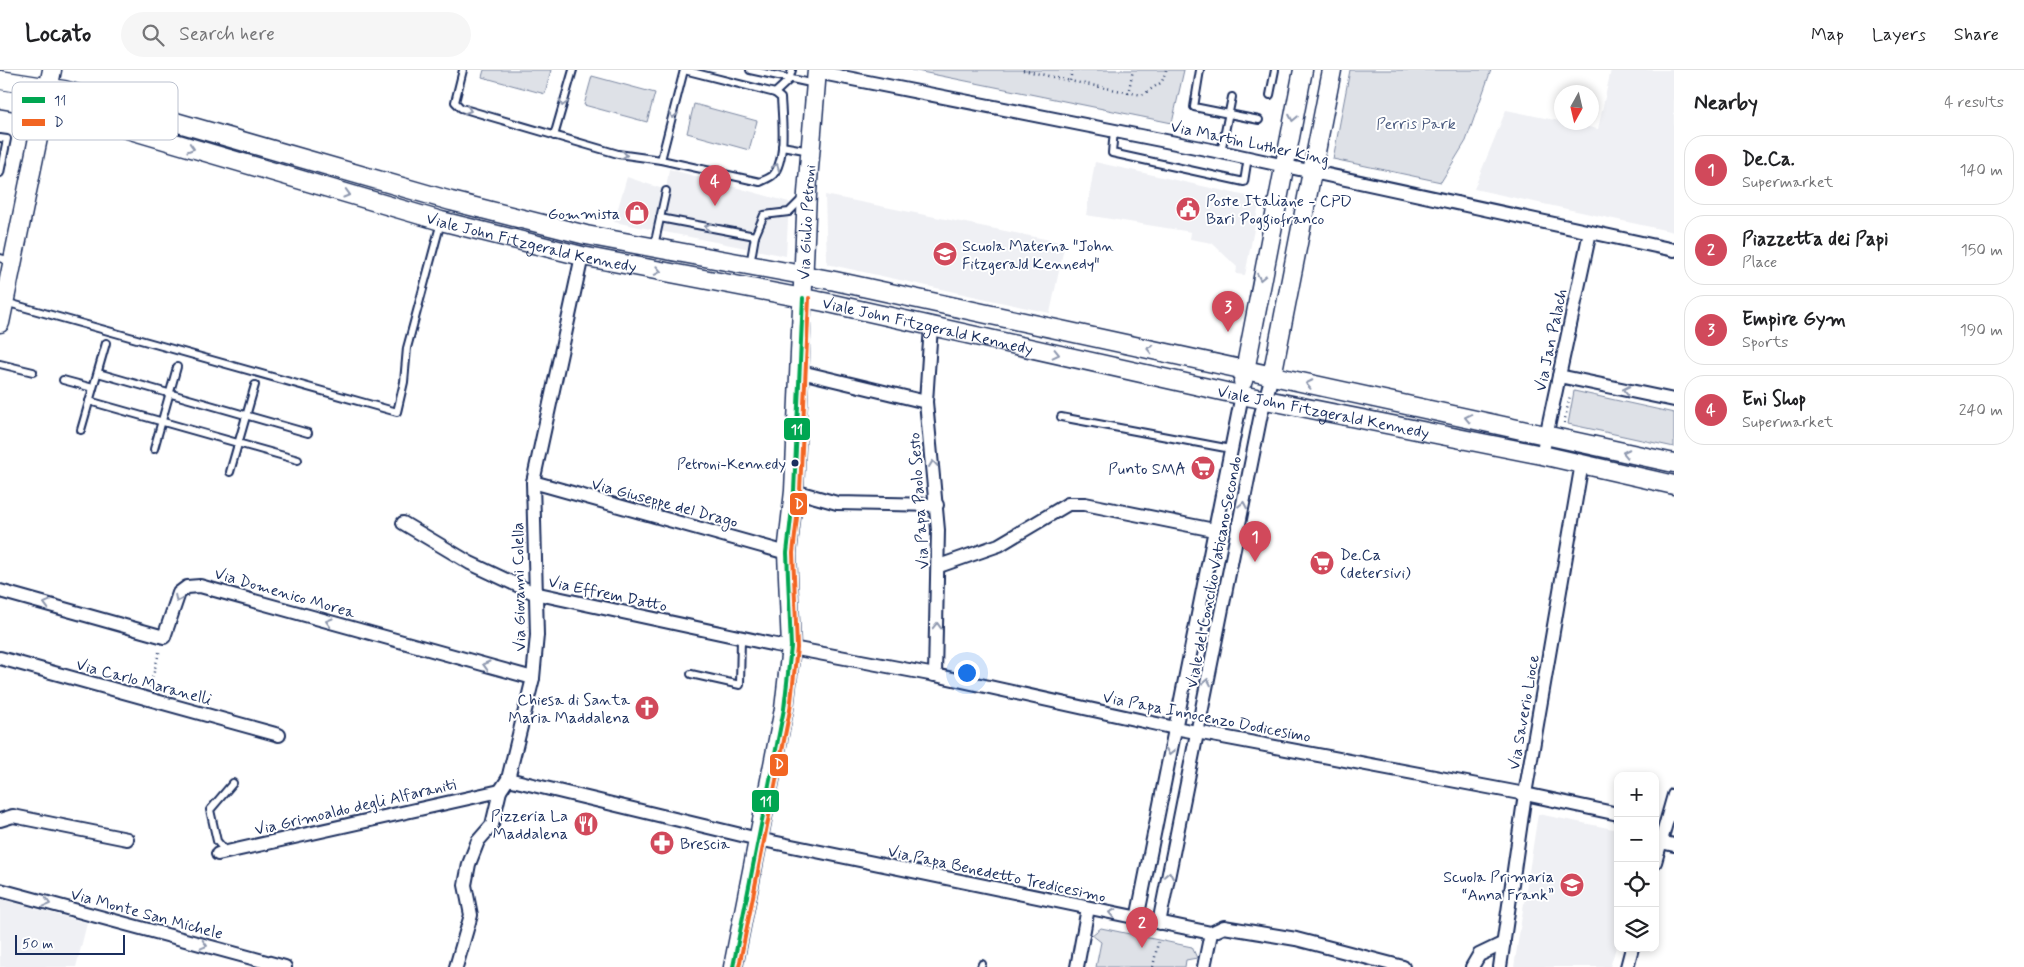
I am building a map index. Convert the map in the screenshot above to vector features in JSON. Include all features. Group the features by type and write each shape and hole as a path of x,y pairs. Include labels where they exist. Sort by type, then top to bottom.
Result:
{"main road":[{"path":"1242,395 1244,370 1303,70"},
{"path":"1272,376 1332,70"},
{"name":"Via Giulio Petroni","path":"732,967 784,709 791,647 787,553 794,490 801,372 807,193 817,75"},
{"name":"Viale John Fitzgerald Kennedy","path":"0,80 50,78"},
{"name":"Viale John Fitzgerald Kennedy","path":"178,124 451,201 586,235 654,249 804,274 1674,463"},
{"path":"0,323 4,302 6,259 35,140"},
{"name":"Viale John Fitzgerald Kennedy","path":"164,140 441,221 582,256 803,298 1265,400 1542,455 1674,485"}],"street":[{"name":"Via Martin Luther King","path":"817,75 1114,130 1674,250"},
{"name":"Via Jan Palach","path":"1542,455 1590,232"},
{"name":"Via Giovanni Colella","path":"456,967 471,915 465,885 469,864 478,841 492,825 500,791 508,779 533,678 537,635 534,593 533,482 582,256"},
{"name":"Via Papa Paolo Sesto","path":"931,326 926,402 937,505 939,566 935,675"},
{"path":"801,372 926,402"},
{"name":"Viale del Concilio Vaticano Secondo","path":"1159,923 1265,400 1272,376"},
{"path":"1559,376 1674,400"},
{"name":"Viale del Concilio Vaticano Secondo","path":"1138,918 1242,395"},
{"name":"Via Saverio Lioce","path":"1500,967 1525,794 1582,464"},
{"name":"Via Giuseppe del Drago","path":"533,482 787,553"},
{"path":"794,490 837,503 937,505"},
{"path":"939,566 999,545 1068,504 1085,504 1214,530"},
{"name":"Via Effrem Datto","path":"403,522 470,563 534,593 791,647"},
{"name":"Via Domenico Morea","path":"164,636 179,594 187,587 200,586 533,678"},
{"path":"0,591 164,636"},
{"name":"Via Papa Innocenzo Dodicesimo","path":"791,647 935,675 1175,728 1525,794 1614,813"},
{"name":"Via Carlo Maranelli","path":"0,658 279,735"},
{"path":"508,779 758,839"},
{"name":"Via Grimoaldo degli Alfaraniti","path":"222,853 500,791"},
{"path":"1659,849 1661,842 1660,823 1674,795"},
{"path":"0,820 13,816 127,838"},
{"name":"Via Papa Benedetto Tredicesimo","path":"758,839 1211,934 1224,927 1296,939 1403,967"},
{"path":"1661,842 1674,845"},
{"name":"Via Monte San Michele","path":"0,890 285,967"},
{"path":"1077,967 1088,908"},
{"path":"1204,967 1211,934"},
{"path":"1472,967 1479,955 1504,943"},
{"path":"1627,967 1631,952"}],"lane":[{"path":"463,70 455,102 461,108 618,154 661,160 760,182 772,176 779,167 782,146 781,98 776,93 684,70 661,160"},
{"path":"554,136 573,70"},
{"path":"750,70 789,80 817,75"},
{"path":"776,93 789,80 792,70"},
{"path":"1200,70 1194,107 1259,120"},
{"path":"1270,95 1275,70"},
{"path":"1221,152 1232,98"},
{"path":"1114,130 1112,153 1244,182 1248,158"},
{"path":"0,138 7,140 2,153 0,173"},
{"path":"782,146 810,151"},
{"path":"654,249 666,191"},
{"path":"750,265 755,236 764,215 789,212 807,193"},
{"path":"660,218 755,236"},
{"path":"4,302 397,412 404,382 407,348 441,221"},
{"path":"81,430 106,343"},
{"path":"0,364 33,372"},
{"path":"154,449 177,367"},
{"path":"98,373 308,433"},
{"path":"63,380 93,388"},
{"path":"230,472 254,385"},
{"path":"90,401 298,460"},
{"path":"1061,417 1231,449"},
{"path":"691,674 740,685 741,638"},
{"path":"222,853 216,841 210,810 233,783"}],"path":[{"path":"1023,70 1035,71 1070,82 1128,94 1142,95 1162,82 1166,70"},
{"path":"1070,82 1072,70"},
{"path":"1128,94 1133,70"},
{"path":"147,698 164,636"},
{"path":"1153,967 1158,942"}],"shaded area":[{"path":"1611,70 1674,70 1674,232 1474,189 1506,110 1554,120 1554,130 1599,130"},
{"path":"1095,162 1260,199 1245,275 1236,274 1237,267 1212,243 1190,239 1191,232 1086,215"},
{"path":"669,169 789,202 786,256 614,222 627,177 666,190"},
{"name":"Scuola Materna \"John Fitzgerald Kennedy\"","path":"825,195 1065,243 1050,313 827,264"},
{"name":"Scuola Primaria “Anna Frank”","path":"1538,814 1614,829 1615,952 1610,967 1514,967"},
{"path":"0,899 87,923 76,967 0,967"}],"green space":[{"path":"484,70 551,70 545,94 482,77"},
{"path":"912,70 1184,70 1172,123"},
{"name":"Perris Park","path":"1350,70 1491,70 1466,141 1441,182 1333,159"},
{"path":"592,76 655,93 647,122 584,105"},
{"path":"694,104 757,121 749,150 687,133"},
{"path":"1574,391 1674,413 1674,447 1568,424"},
{"path":"1101,928 1192,947 1197,958 1186,960 1185,967 1096,967 1101,942 1092,935"}],"transit line":[{"name":"11","path":"733,967 784,709 791,647 787,553 794,491 803,298"},
{"name":"D","path":"739,967 790,710 797,648 793,553 800,491 809,298"}],"place":[{"name":"Eni Shop","path":"715,206"},
{"name":"Poste Italiane - CPD Bari Poggiofranco","path":"1188,209"},
{"name":"Gommista","path":"637,213"},
{"name":"Scuola Materna \"John Fitzgerald Kennedy\"","path":"945,254"},
{"name":"Empire Gym","path":"1228,332"},
{"name":"Petroni-Kennedy","path":"795,463"},
{"name":"Punto SMA","path":"1203,468"},
{"name":"De.Ca.","path":"1255,562"},
{"name":"De.Ca (detersivi)","path":"1322,563"},
{"name":"Chiesa di Santa Maria Maddalena","path":"647,708"},
{"name":"Pizzeria La Maddalena","path":"586,824"},
{"name":"Brescia","path":"662,843"},
{"name":"Scuola Primaria “Anna Frank”","path":"1572,885"},
{"name":"Piazzetta dei Papi","path":"1142,948"}]}
